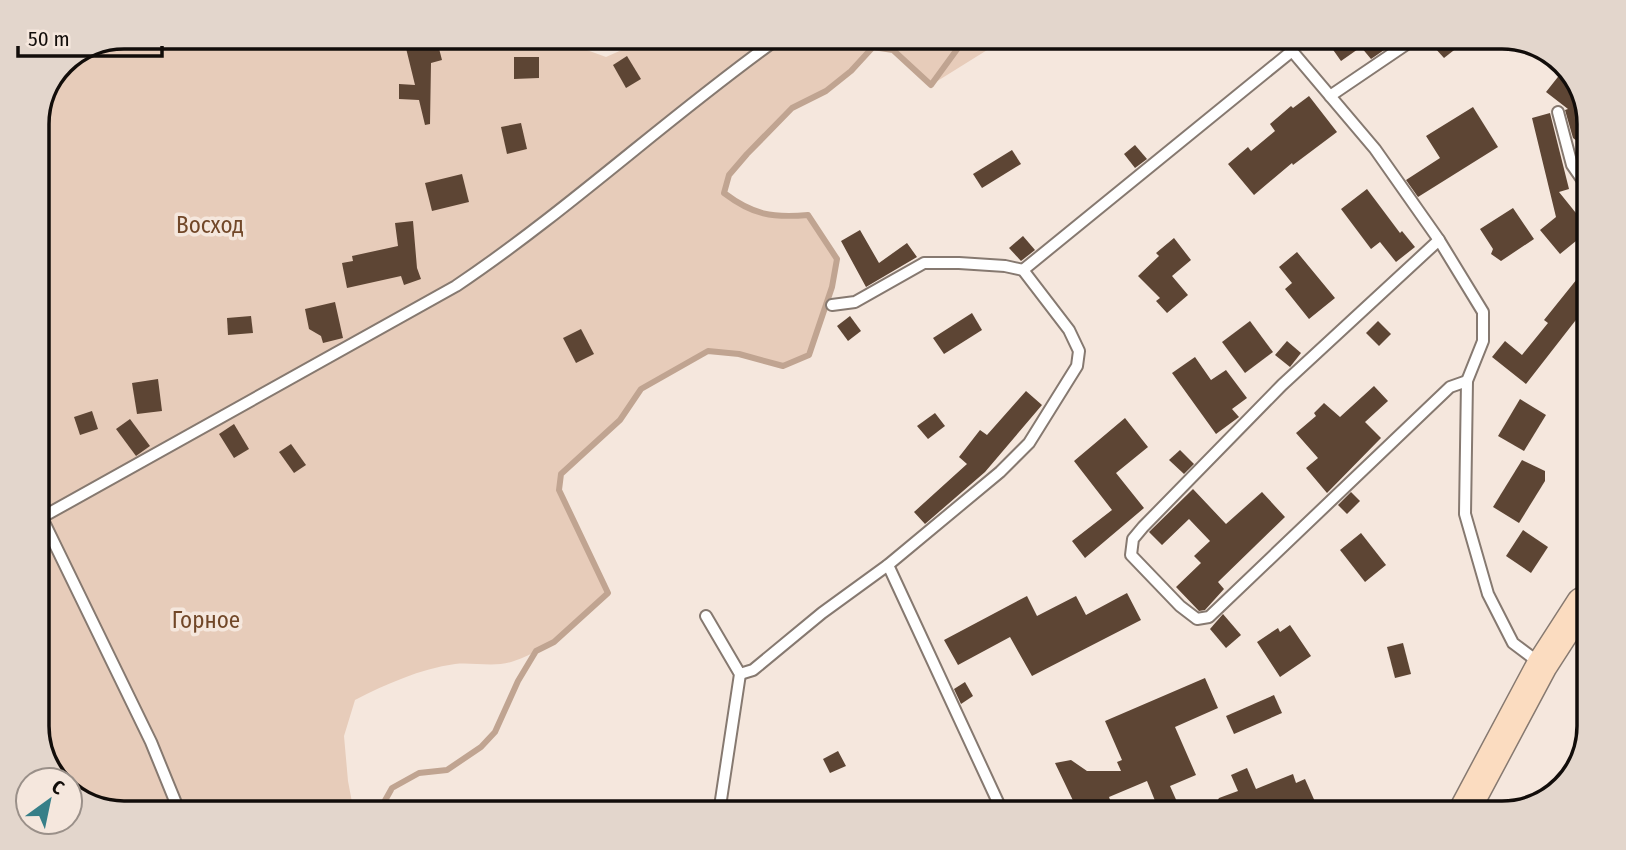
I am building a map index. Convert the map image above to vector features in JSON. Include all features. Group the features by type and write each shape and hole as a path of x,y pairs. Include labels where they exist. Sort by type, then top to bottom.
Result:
{"main road":[{"path":"1469,801 1542,665 1577,611"}],"lane":[{"path":"49,514 456,286 509,251 726,76 763,49"},
{"path":"1330,96 1400,49"},
{"path":"1023,270 1292,51 1375,149 1439,240 1483,312 1483,341 1467,381 1465,514 1488,594 1513,643 1542,665"},
{"path":"1558,112 1572,166 1577,173"},
{"path":"1439,240 1282,386 1143,527 1133,539 1131,555 1180,606 1198,619 1209,617 1450,387 1467,381"},
{"path":"740,674 753,670 822,613 888,565 1000,472 1029,443 1077,366 1079,351 1069,330 1023,270 982,264 924,263 855,302 832,305"},
{"path":"49,537 151,742 175,801"},
{"path":"888,565 997,801"},
{"path":"706,616 740,674 721,801"}],"green space":[{"path":"124,49 584,49 606,57 624,49 871,49 851,71 826,91 792,108 729,175 724,193 744,206 763,213 808,215 837,259 809,355 783,366 739,354 708,351 641,389 620,420 561,474 559,490 608,593 553,641 514,661 500,664 455,664 429,669 355,700 344,736 352,801 110,800 84,789 84,766 61,766 53,750 49,731 49,119 57,91 65,78 87,59 100,53"},
{"path":"886,49 989,49 931,85 893,50"}],"building":[{"path":"406,49 439,49 442,60 431,63 430,124 425,125 419,100 399,99 399,84 415,85"},
{"path":"1332,49 1358,49 1341,61"},
{"path":"1363,49 1386,49 1371,59"},
{"path":"1436,49 1455,49 1444,58"},
{"path":"627,56 641,79 626,88 613,65"},
{"path":"514,57 539,57 539,78 514,79"},
{"path":"1559,76 1564,82 1576,110 1577,141 1573,138 1565,110 1568,109 1546,92"},
{"path":"1309,96 1337,132 1293,165 1292,163 1254,195 1228,164 1248,147 1251,151 1275,131 1270,124 1291,106 1293,108"},
{"path":"1473,107 1498,147 1418,197 1406,180 1440,158 1426,136"},
{"path":"1550,113 1569,189 1559,192 1577,214 1577,240 1560,254 1540,230 1556,217 1532,118"},
{"path":"521,123 527,149 507,154 501,127"},
{"path":"1135,145 1147,159 1135,168 1124,154"},
{"path":"1012,150 1021,164 982,188 973,174"},
{"path":"462,174 469,202 432,211 425,183"},
{"path":"1367,189 1400,233 1402,231 1415,247 1396,262 1380,242 1371,249 1341,209"},
{"path":"1513,208 1534,239 1501,261 1491,254 1493,249 1480,229"},
{"path":"413,221 417,268 421,279 404,285 401,276 347,288 342,263 353,261 352,256 398,246 395,223"},
{"path":"860,230 879,263 907,243 917,257 866,287 841,241"},
{"path":"1023,236 1035,250 1021,261 1009,248"},
{"path":"1174,238 1191,260 1172,276 1188,295 1167,313 1156,301 1160,298 1138,276 1159,256 1156,253"},
{"path":"1297,252 1335,298 1309,319 1285,289 1292,283 1279,267"},
{"path":"1577,279 1577,319 1526,384 1492,357 1505,341 1522,355 1548,323 1544,320"},
{"path":"335,302 343,338 323,343 321,336 309,329 305,309"},
{"path":"972,313 982,330 944,354 933,338"},
{"path":"251,316 253,333 228,335 227,318"},
{"path":"850,316 861,331 848,341 837,326"},
{"path":"1250,321 1273,352 1245,373 1222,342"},
{"path":"1378,321 1391,334 1379,346 1366,333"},
{"path":"581,329 594,354 576,363 563,338"},
{"path":"1287,341 1301,353 1290,367 1275,355"},
{"path":"1195,357 1211,380 1226,370 1247,398 1232,409 1239,417 1216,434 1172,373"},
{"path":"158,379 162,411 137,414 132,383"},
{"path":"1374,386 1388,401 1365,422 1381,438 1327,493 1306,468 1318,458 1296,433 1316,416 1314,413 1324,403 1340,417"},
{"path":"1026,391 1042,405 985,472 925,524 914,512 967,464 959,457 980,430 987,435"},
{"path":"1520,399 1546,415 1524,451 1498,436"},
{"path":"92,411 98,429 80,435 74,417"},
{"path":"935,413 945,426 928,439 917,426"},
{"path":"1125,418 1148,447 1116,473 1144,508 1085,558 1072,541 1112,510 1074,461"},
{"path":"130,419 150,446 136,456 116,429"},
{"path":"234,424 249,449 234,458 219,434"},
{"path":"291,444 306,465 294,473 279,452"},
{"path":"1180,450 1194,464 1184,474 1169,460"},
{"path":"1522,460 1545,471 1545,481 1519,523 1493,507"},
{"path":"1193,489 1226,524 1262,492 1285,517 1218,582 1224,589 1205,610 1199,611 1176,587 1201,563 1194,556 1210,541 1189,519 1162,545 1149,532"},
{"path":"1351,492 1360,501 1347,514 1338,505"},
{"path":"1523,530 1548,547 1531,573 1506,556"},
{"path":"1361,533 1386,565 1365,582 1340,550"},
{"path":"1127,593 1141,620 1032,676 1010,637 958,665 944,640 1027,596 1037,616 1076,596 1086,615"},
{"path":"1223,614 1241,635 1226,648 1210,629"},
{"path":"1290,625 1311,656 1280,677 1257,642 1278,628 1280,632"},
{"path":"1403,643 1411,674 1395,678 1387,647"},
{"path":"1205,678 1218,708 1175,727 1196,775 1170,786 1177,801 1155,801 1147,781 1109,797 1110,801 1073,801 1055,763 1071,760 1087,771 1121,771 1117,762 1122,760 1105,721"},
{"path":"965,682 973,696 961,704 954,689"},
{"path":"1274,695 1282,713 1234,734 1226,716"},
{"path":"838,751 846,766 830,773 823,759"},
{"path":"1247,768 1256,789 1293,774 1296,783 1305,779 1315,801 1217,801 1238,791 1231,775"}],"waterway":[{"path":"385,801 392,788 419,773 447,770 481,747 495,732 518,681 536,651 554,642 608,593 559,490 561,474 620,420 641,389 708,351 739,354 783,366 809,355 832,287 837,259 808,215 763,213 744,206 724,193 729,175 792,108 826,91 851,71 871,49"},
{"path":"886,49 893,50 931,85 957,49"}],"park label":[{"name":"Восход","path":"210,225"},
{"name":"Горное","path":"206,620"}]}
